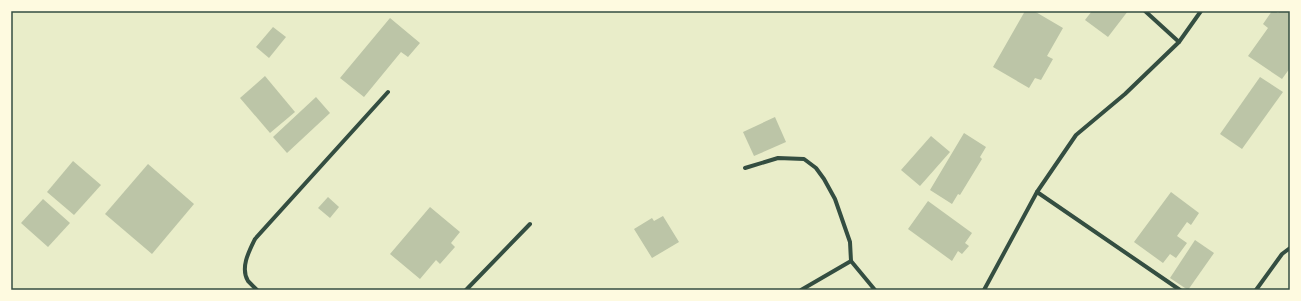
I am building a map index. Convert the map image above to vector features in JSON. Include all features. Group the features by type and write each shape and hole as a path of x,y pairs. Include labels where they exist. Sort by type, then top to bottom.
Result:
{"street":[{"path":"1145,11 1179,42"},
{"path":"984,290 1037,192 1076,135 1125,94 1179,42 1201,11"},
{"path":"257,290 246,277 245,266 248,252 255,240 388,92"},
{"path":"745,168 778,158 804,159 816,168 835,199 850,242 851,260 874,290"},
{"path":"1037,192 1180,290"},
{"path":"466,290 530,224"},
{"path":"1256,290 1282,254 1290,248"},
{"path":"801,290 851,260"}],"building":[{"path":"1025,11 1034,11 1063,28 1047,56 1053,59 1041,80 1035,78 1029,88 993,67"},
{"path":"1092,11 1128,11 1108,37 1085,20"},
{"path":"1272,11 1278,13 1280,11 1290,11 1290,68 1282,79 1248,56 1268,28 1263,24"},
{"path":"390,18 420,43 408,57 401,52 364,97 340,78"},
{"path":"273,27 286,37 269,58 256,47"},
{"path":"265,76 295,112 270,133 240,98"},
{"path":"1260,77 1283,92 1242,149 1220,134"},
{"path":"316,97 330,113 287,153 273,137"},
{"path":"775,117 786,142 754,156 743,132"},
{"path":"964,133 986,147 980,157 982,159 960,195 958,194 952,204 930,190"},
{"path":"931,136 950,152 920,186 901,170"},
{"path":"73,161 101,185 74,215 47,192"},
{"path":"148,164 194,204 152,254 105,214"},
{"path":"1171,192 1199,213 1191,225 1187,222 1177,236 1187,243 1176,258 1170,254 1163,263 1134,242"},
{"path":"328,197 339,207 330,218 318,208"},
{"path":"43,199 70,223 48,247 21,223"},
{"path":"928,201 972,233 965,243 969,246 962,254 958,251 952,261 908,229"},
{"path":"430,207 460,232 451,243 455,247 440,264 436,260 420,279 390,254"},
{"path":"663,216 679,242 652,258 634,229 652,218 654,221"},
{"path":"1195,240 1214,253 1188,290 1170,278"}]}
